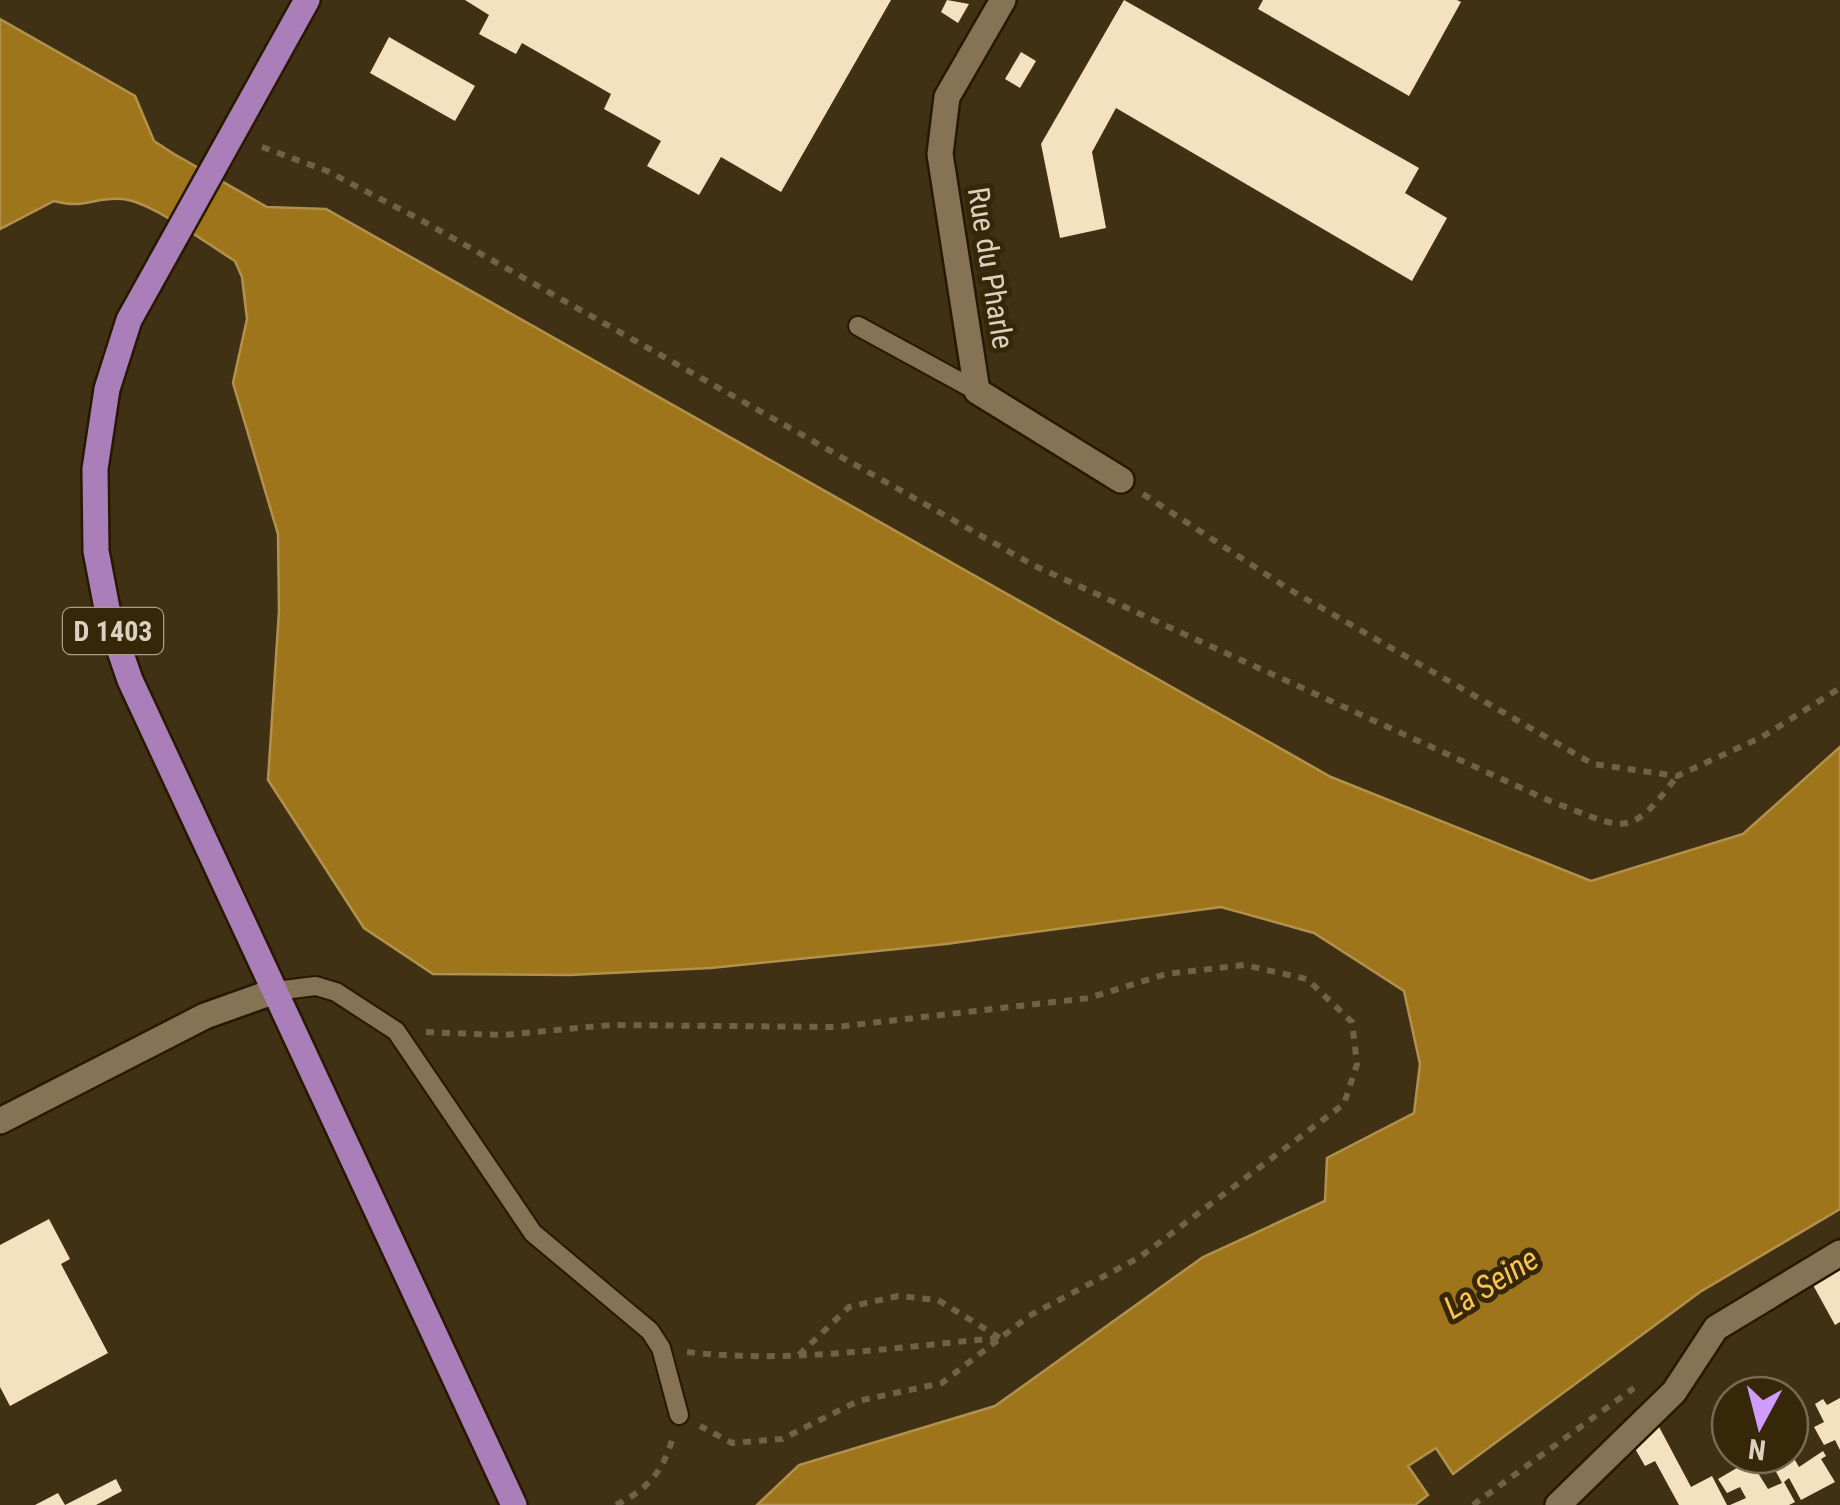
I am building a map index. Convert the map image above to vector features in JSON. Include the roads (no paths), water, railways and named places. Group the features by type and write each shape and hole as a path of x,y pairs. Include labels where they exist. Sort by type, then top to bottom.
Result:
{"main road":[{"name":"D 1403","path":"307,0 129,320 107,389 95,469 96,551 108,618 130,680 514,1505"}],"street":[{"name":"Rue du Pharle","path":"1003,0 947,97 940,154 977,392 1121,480"},
{"path":"0,1121 205,1016 275,990"},
{"path":"1558,1505 1674,1392 1716,1328 1840,1253"}],"lane":[{"path":"858,326 977,392"},
{"path":"275,990 316,986 336,992 396,1031 534,1233 650,1331 662,1348 679,1414"}],"water":[{"name":"La Seine","path":"0,19 135,96 154,141 267,207 326,209 1331,777 1591,881 1743,834 1840,747 1840,1209 1700,1292 1453,1474 1436,1448 1408,1466 1428,1495 1415,1505 757,1505 799,1465 995,1406 1203,1257 1325,1201 1327,1158 1414,1113 1420,1064 1404,991 1314,933 1221,907 946,944 711,968 570,975 433,974 364,928 268,780 279,611 278,534 233,383 247,319 242,277 235,261 165,216 123,199 74,204 54,201 0,229"}]}
